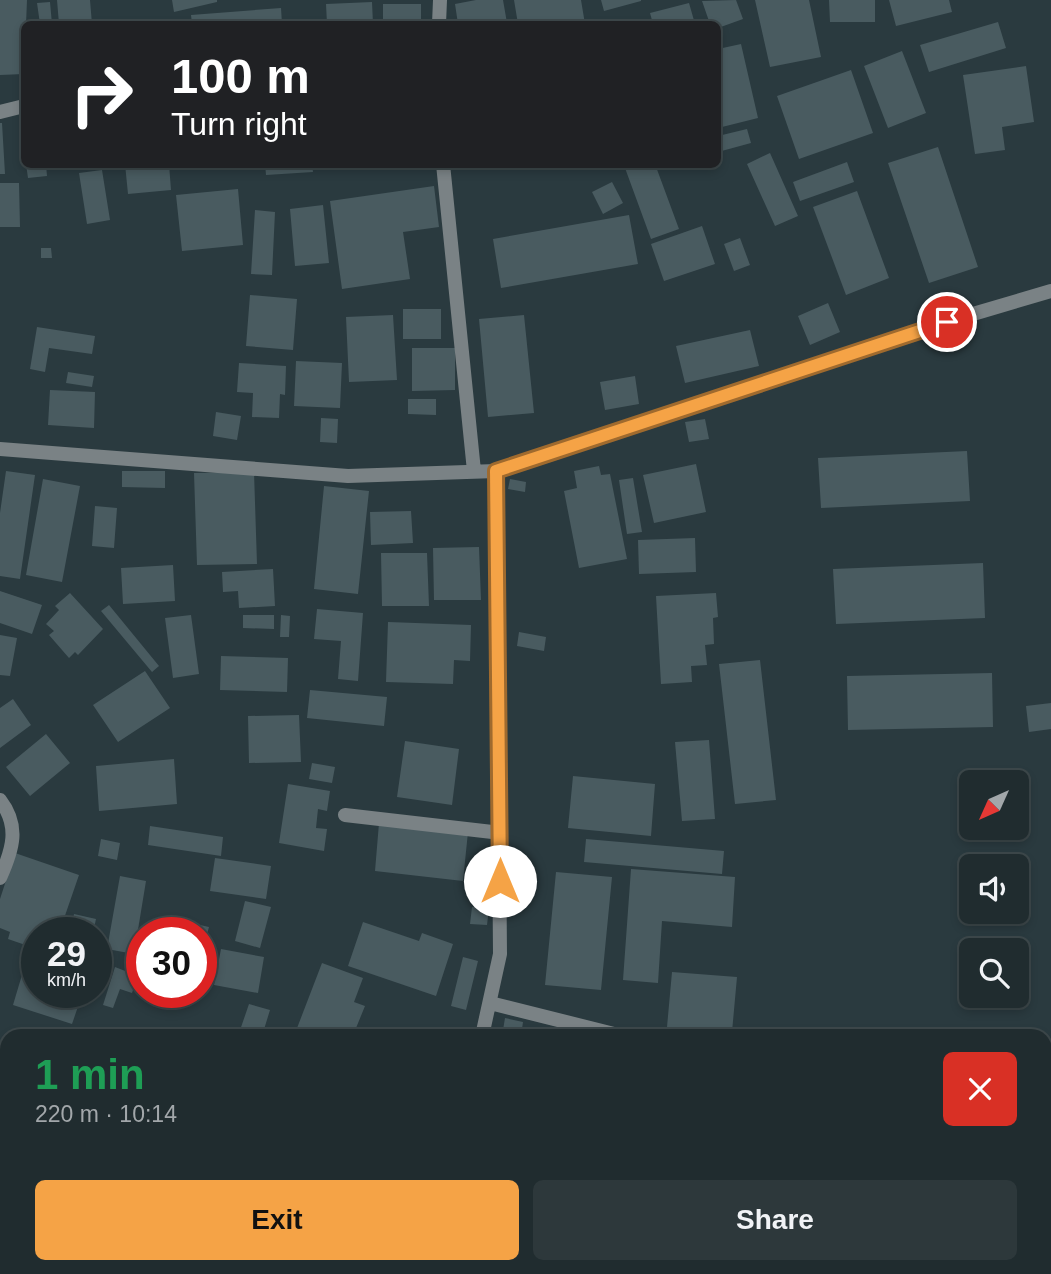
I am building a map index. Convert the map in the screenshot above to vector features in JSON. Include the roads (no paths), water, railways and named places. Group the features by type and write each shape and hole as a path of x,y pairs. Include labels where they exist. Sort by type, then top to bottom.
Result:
{"street":[{"path":"439,21 440,0"},
{"path":"0,112 21,107"},
{"path":"443,168 474,471"},
{"path":"0,449 348,476 496,471 960,318 1051,291"},
{"path":"484,1029 500,954 496,471"},
{"path":"0,800 9,812 15,828 9,857 0,878"},
{"path":"345,815 501,833"},
{"path":"490,1003 593,1029"}]}
